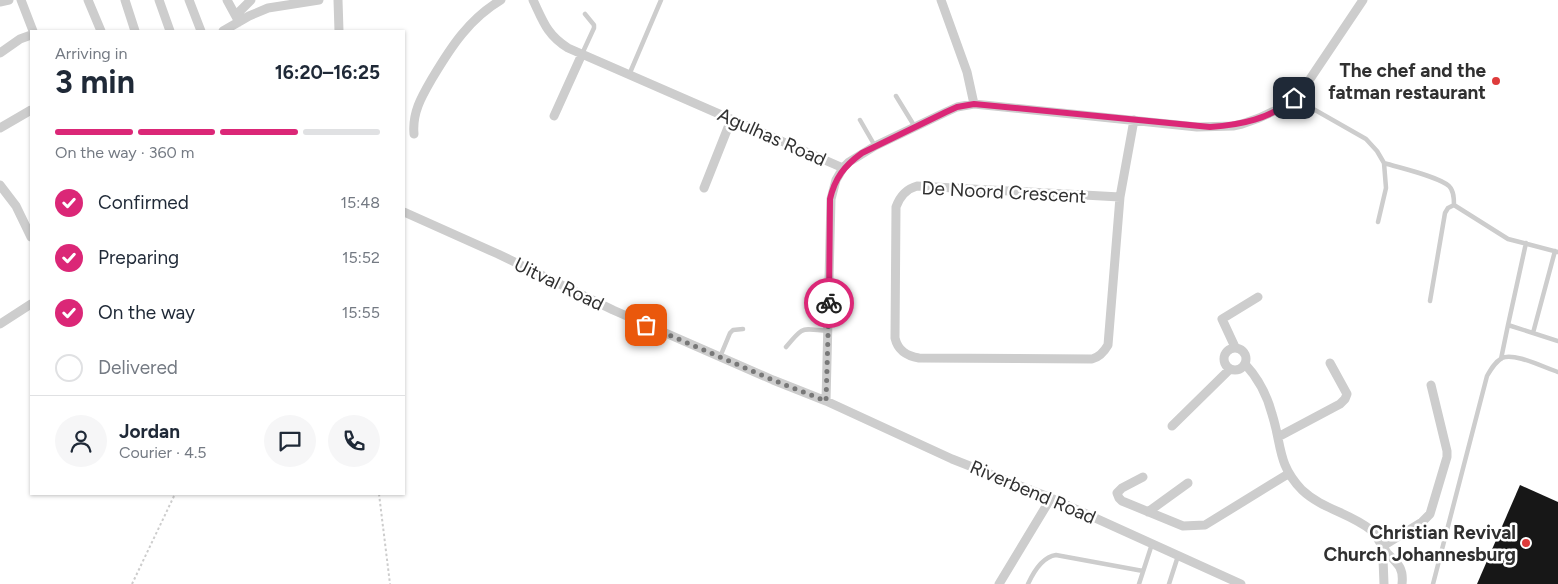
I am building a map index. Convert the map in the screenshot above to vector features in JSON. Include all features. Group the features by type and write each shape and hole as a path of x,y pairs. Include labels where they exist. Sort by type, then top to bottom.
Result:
{"street":[{"path":"0,2 9,0"},
{"path":"21,0 33,30"},
{"path":"88,0 101,30"},
{"path":"125,0 136,30"},
{"path":"159,0 170,30"},
{"path":"189,0 201,30"},
{"path":"227,0 238,18"},
{"path":"224,30 238,18 252,0"},
{"path":"238,18 268,8 319,0"},
{"path":"338,0 339,30"},
{"path":"414,134 414,117 419,102 446,55 468,26 488,7 500,0"},
{"name":"Agulhas Road","path":"533,0 549,33 557,42 628,75 843,168 862,153 875,146 957,107 974,104 1196,127 1233,126 1260,118 1280,110 1294,98 1310,79 1363,0"},
{"path":"941,0 967,72 974,104"},
{"path":"0,53 20,38 30,35"},
{"path":"554,116 582,54"},
{"path":"0,128 9,121 30,110"},
{"path":"704,188 731,120"},
{"name":"De Noord Crescent","path":"1120,197 918,186 907,190 901,196 896,208 894,338 898,348 908,355 919,358 1092,359 1099,356 1108,345 1120,197 1134,120"},
{"path":"826,401 830,199 833,186 843,168"},
{"path":"0,185 16,206 30,235"},
{"name":"Uitval Road","path":"405,212 498,254 613,310 826,401"},
{"path":"1236,348 1222,319 1258,297"},
{"path":"0,324 30,305"},
{"path":"1245,364 1238,370 1230,369 1224,362 1224,354 1227,350 1236,348 1243,351 1246,360 1245,364 1260,384 1272,413 1280,453 1288,474 1316,502 1370,529 1401,569 1402,584"},
{"path":"1278,436 1340,404 1345,399 1347,394 1330,363"},
{"path":"1172,426 1230,369"},
{"path":"1384,549 1422,522 1430,514 1447,457 1431,385"},
{"name":"Riverbend Road","path":"826,401 952,459 1051,498 1241,584"},
{"path":"1143,477 1122,488 1117,493 1119,498 1122,501 1183,526 1194,526 1205,524 1288,474"},
{"path":"1148,512 1188,483"},
{"path":"1000,584 1051,498"},
{"path":"1384,549 1384,584"}],"lane":[{"path":"628,75 661,0"},
{"path":"582,54 594,28 594,25 585,14"},
{"path":"896,96 914,127"},
{"path":"1294,98 1366,139 1377,151 1384,164 1386,188 1378,222"},
{"path":"860,120 875,146"},
{"path":"1384,164 1436,179 1450,187 1454,195 1454,205"},
{"path":"1454,205 1508,239 1557,252 1533,333"},
{"path":"1430,301 1445,213 1448,208 1454,205"},
{"path":"1501,359 1526,243"},
{"path":"1508,325 1558,341"},
{"path":"720,357 730,333 733,330 743,329"},
{"path":"786,347 804,329 828,331"},
{"path":"1433,584 1487,376 1494,364 1501,359 1511,356 1558,372"},
{"path":"1139,584 1152,544"},
{"path":"1028,584 1040,566 1050,556 1143,571"},
{"path":"1169,584 1178,556"}],"path":[{"path":"132,584 175,495"},
{"path":"379,495 390,584"}],"building":[{"name":"Christian Revival Church Johannesburg","path":"1520,485 1558,502 1558,584 1477,584"}],"way so far":[{"path":"646,325 826,401 829,303"}],"place":[{"name":"The chef and the fatman restaurant","path":"1496,81"},
{"name":"Christian Revival Church Johannesburg","path":"1526,543"}],"route":[{"path":"829,303 830,199 833,186 839,174 849,162 862,153 957,107 974,104 1210,127 1233,126 1260,118 1280,110 1294,98"}]}
